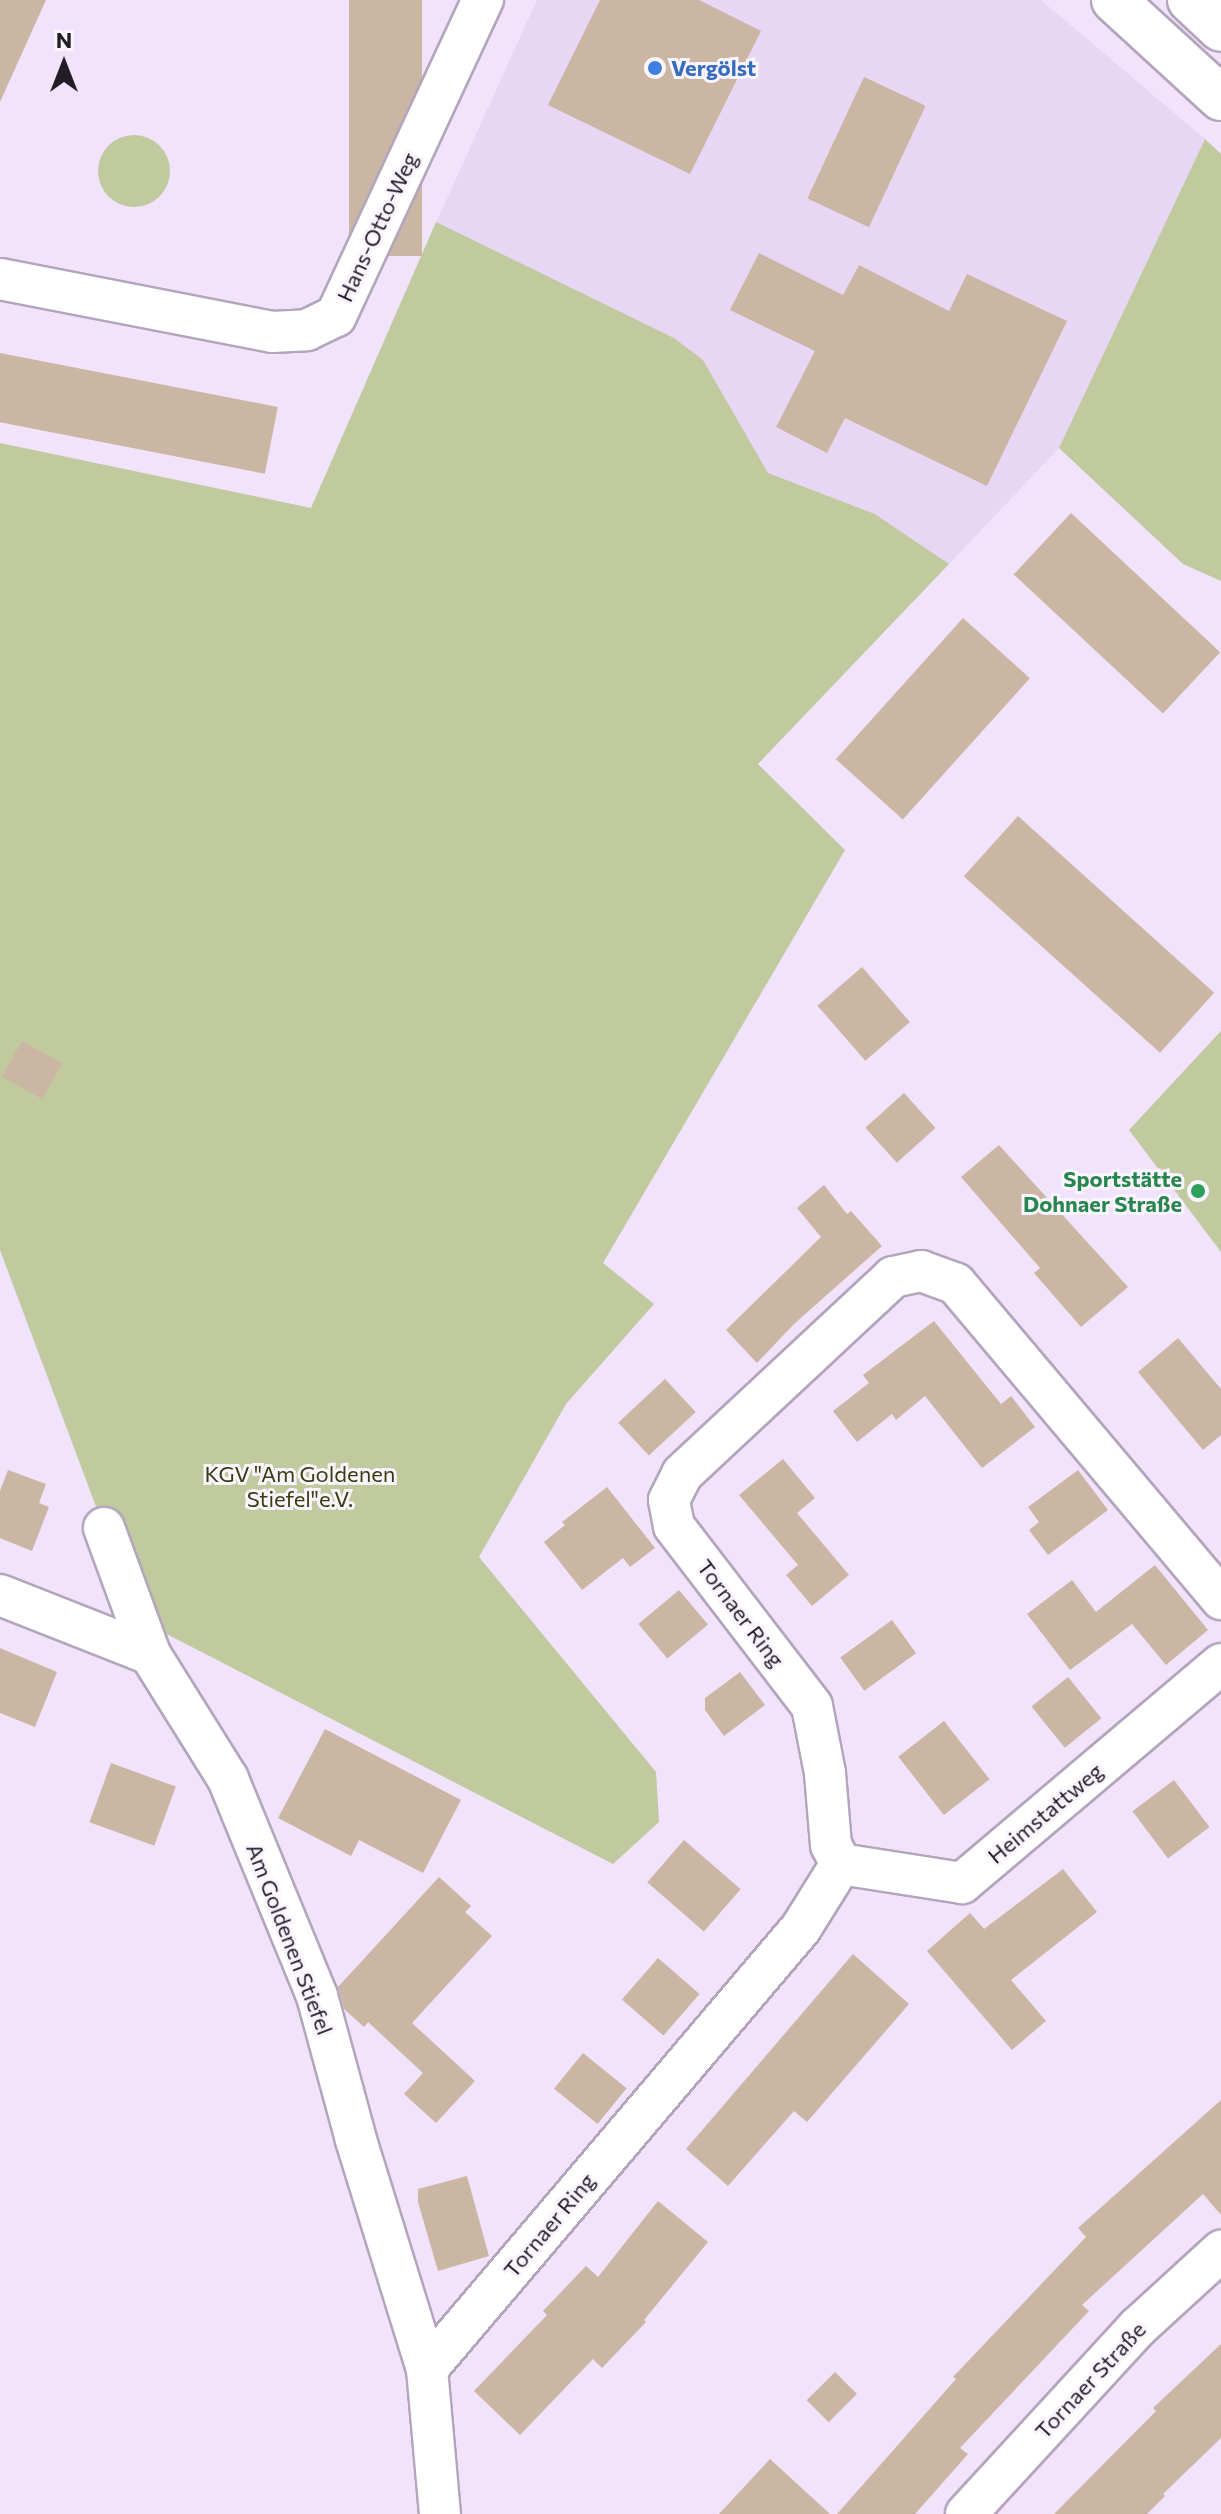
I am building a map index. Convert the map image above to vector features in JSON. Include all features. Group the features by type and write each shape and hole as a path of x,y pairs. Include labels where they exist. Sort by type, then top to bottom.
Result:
{"main road":[{"path":"1114,0 1221,98"},
{"path":"1190,0 1221,29"}],"street":[{"name":"Hans-Otto-Weg","path":"0,279 272,332 307,330 336,316 483,0"},
{"name":"Tornaer Ring","path":"427,2369 801,1928 841,1864 831,1845 825,1773 812,1706 674,1526 669,1500 682,1474 893,1277 921,1271 956,1284 1221,1599"},
{"name":"Am Goldenen Stiefel","path":"104,1528 150,1654 228,1779 317,1996 356,2140 427,2369 440,2514"},
{"path":"0,1595 150,1654"},
{"name":"Heimstattweg","path":"841,1864 962,1883 1221,1664"},
{"name":"Tornaer Straße","path":"966,2514 1138,2327 1221,2251"}],"shaded area":[{"path":"537,0 1041,0 1205,139 1059,448 949,564 875,514 768,473 703,360 674,338 436,223"}],"green space":[{"path":"134,135 154,141 164,151 170,171 164,191 154,201 134,207 114,201 104,191 98,171 104,151 114,141"},
{"path":"1205,139 1221,154 1221,581 1183,564 1059,448"},
{"name":"KGV \"Am Goldenen Stiefel\"e.V.","path":"436,222 674,338 703,360 768,473 875,514 949,564 758,764 845,850 603,1263 654,1304 566,1404 479,1557 656,1772 659,1822 613,1864 151,1626 104,1528 0,1250 0,443 311,508"},
{"name":"Sportstätte Dohnaer Straße","path":"1221,1031 1221,1252 1129,1130"}],"building":[{"path":"0,0 46,0 0,102"},
{"path":"349,0 422,0 422,256 349,256"},
{"name":"Vergölst","path":"600,0 699,0 761,31 690,174 548,105"},
{"path":"864,77 926,106 869,227 807,198"},
{"path":"759,253 843,295 859,265 949,311 967,274 1067,321 987,486 845,418 827,453 776,427 815,351 730,310"},
{"path":"0,353 278,407 265,474 0,422"},
{"path":"1071,513 1220,652 1163,714 1014,574"},
{"path":"963,618 1030,678 903,819 836,759"},
{"path":"1018,816 1214,993 1160,1053 964,876"},
{"path":"862,967 910,1022 865,1061 817,1006"},
{"path":"22,1041 62,1063 42,1099 2,1077"},
{"path":"904,1093 935,1128 897,1163 865,1128"},
{"path":"999,1145 1128,1287 1081,1327 1034,1273 1040,1268 961,1177"},
{"path":"824,1185 847,1214 851,1211 882,1246 794,1324 757,1363 726,1330 821,1237 797,1208"},
{"path":"934,1321 1001,1404 1011,1396 1035,1427 982,1468 925,1396 896,1420 892,1414 857,1442 833,1411 869,1383 863,1375"},
{"path":"1178,1338 1221,1389 1221,1435 1203,1450 1138,1372"},
{"path":"665,1379 696,1412 649,1456 618,1423"},
{"path":"783,1459 815,1498 797,1513 849,1575 812,1606 786,1575 798,1565 739,1495"},
{"path":"8,1470 46,1484 39,1503 49,1507 32,1551 0,1538 0,1491"},
{"path":"1078,1470 1108,1510 1048,1555 1029,1530 1039,1522 1028,1507"},
{"path":"607,1487 655,1548 630,1567 623,1558 582,1590 544,1542 565,1525 562,1522"},
{"path":"1155,1565 1208,1630 1166,1665 1132,1624 1070,1670 1027,1614 1072,1580 1096,1612"},
{"path":"679,1590 708,1624 667,1659 638,1624"},
{"path":"892,1620 916,1653 864,1691 840,1658"},
{"path":"0,1648 57,1672 35,1727 0,1713"},
{"path":"740,1672 765,1705 724,1736 705,1710 705,1698"},
{"path":"1068,1677 1101,1718 1065,1748 1031,1707"},
{"path":"944,1721 990,1779 944,1815 898,1757"},
{"path":"325,1729 461,1800 423,1873 359,1840 351,1856 278,1818"},
{"path":"111,1763 176,1787 154,1846 89,1822"},
{"path":"1174,1780 1210,1827 1168,1858 1132,1811"},
{"path":"684,1840 741,1889 704,1931 647,1882"},
{"path":"1063,1869 1097,1912 1011,1980 1046,2021 1012,2050 927,1951 970,1913 984,1929"},
{"path":"439,1877 471,1906 465,1912 492,1936 412,2023 475,2081 436,2123 404,2094 423,2073 368,2022 364,2027 344,2009 338,1987"},
{"path":"853,1954 909,2004 807,2122 794,2111 728,2186 686,2149"},
{"path":"658,1958 700,1994 663,2036 622,2000"},
{"path":"583,2053 627,2088 598,2124 554,2089"},
{"path":"1221,2100 1221,2215 1203,2194 1082,2305 1089,2311 960,2448 968,2454 915,2514 837,2514 956,2379 953,2377 1086,2237 1078,2228"},
{"path":"467,2176 489,2256 438,2271 418,2202 418,2189"},
{"path":"658,2201 708,2242 644,2320 646,2322 602,2368 593,2359 520,2435 474,2391 547,2315 543,2311 586,2266 598,2277"},
{"path":"1221,2344 1221,2438 1163,2494 1165,2496 1147,2514 1054,2514 1156,2411 1153,2408"},
{"path":"835,2372 857,2394 829,2422 807,2400"},
{"path":"770,2459 830,2514 719,2514"}],"place":[{"name":"Vergölst","path":"655,68"},
{"name":"Sportstätte Dohnaer Straße","path":"1198,1191"}]}
